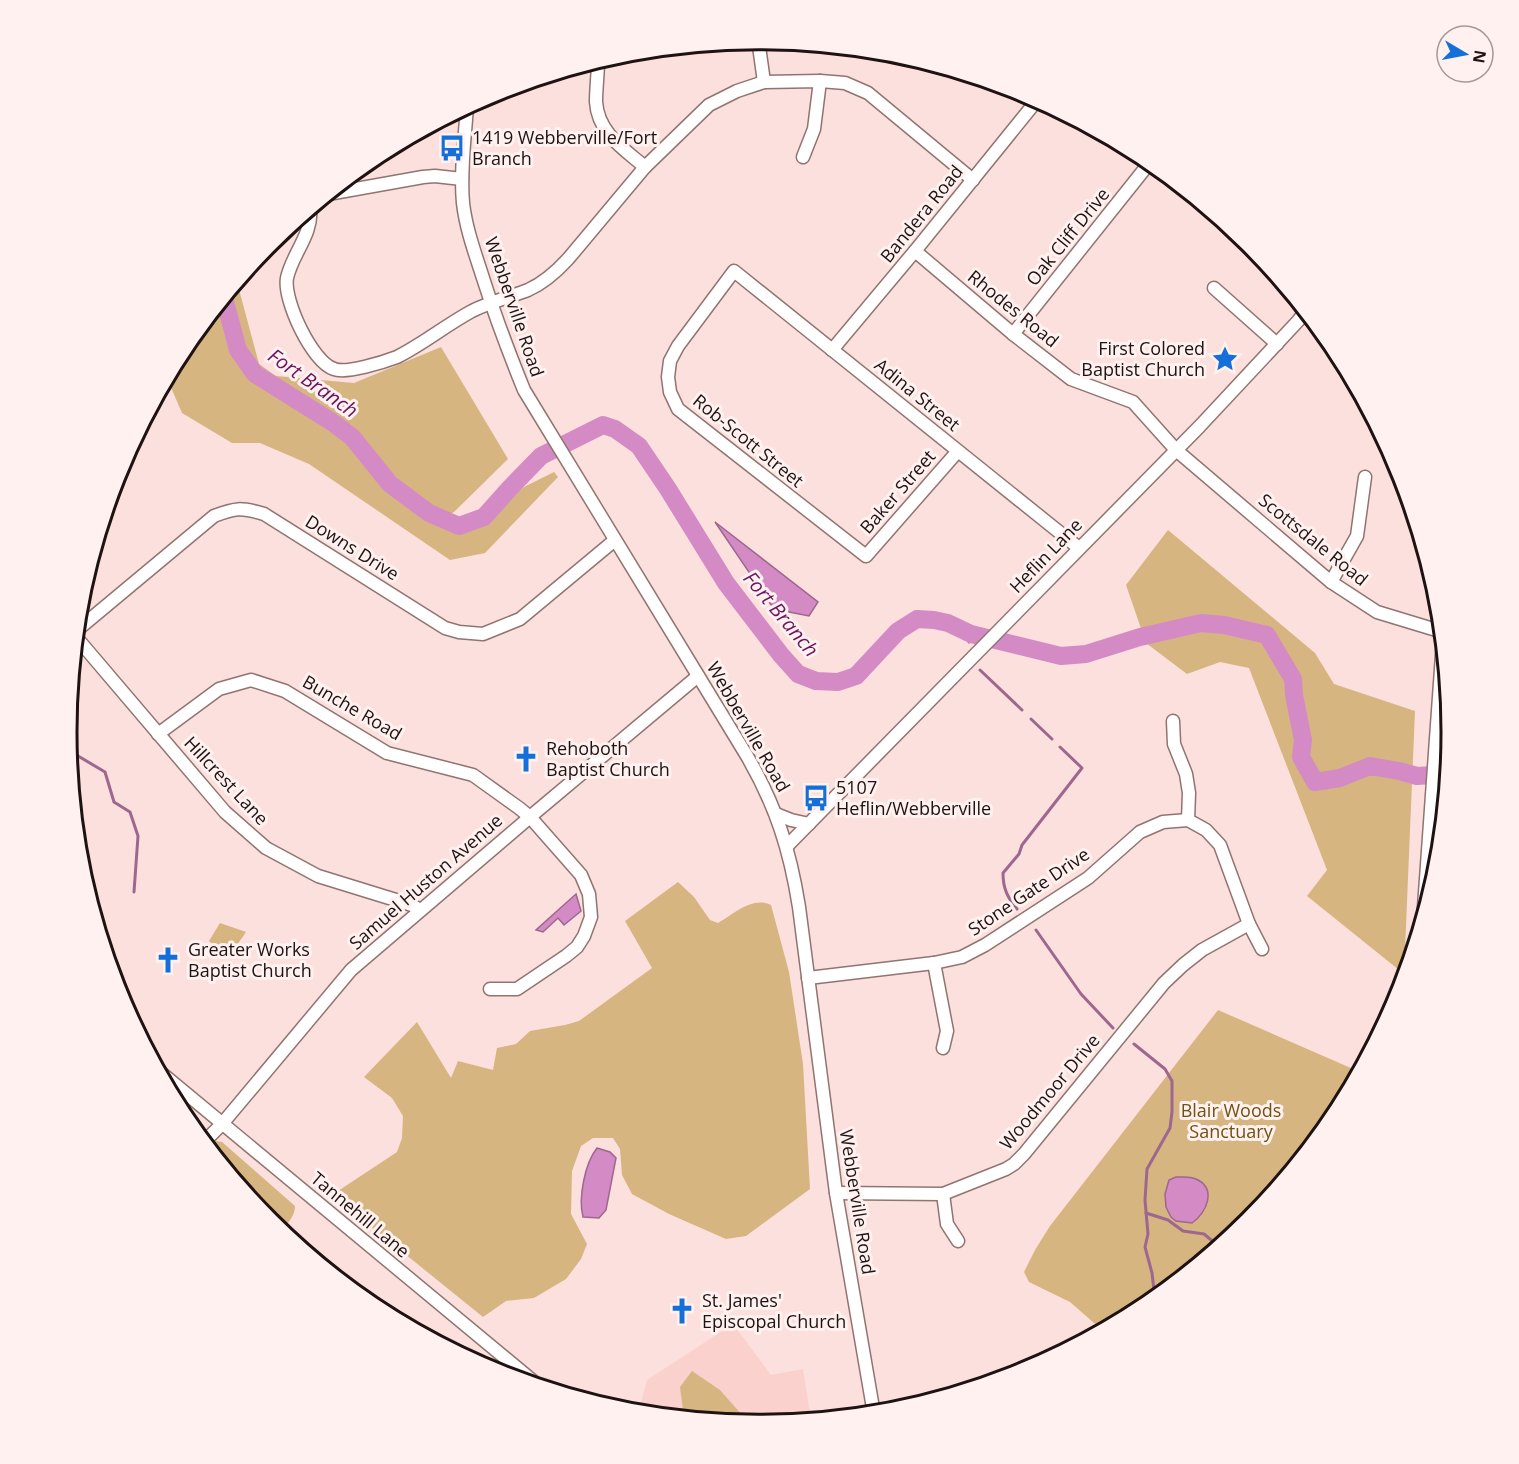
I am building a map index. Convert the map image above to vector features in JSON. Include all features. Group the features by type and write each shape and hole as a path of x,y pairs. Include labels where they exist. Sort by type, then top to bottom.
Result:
{"main road":[{"path":"1434,836 1432,819 1441,692"}],"street":[{"path":"760,50 764,82"},
{"path":"598,70 596,102 600,120 611,137 645,167"},
{"path":"803,157 814,129 820,81"},
{"path":"309,219 309,225 289,273 287,292 308,343 329,367 341,371 386,362 406,352 458,318 491,302 541,283 560,268 645,167 709,105 737,91 764,82 845,83 868,93 973,180"},
{"name":"Bandera Road","path":"832,350 1032,106"},
{"name":"Webberville Road","path":"466,116 462,179 463,204 471,241 491,302 524,390 760,778 787,846 799,907 836,1193 872,1405"},
{"name":"Oak Cliff Drive","path":"1013,334 1145,169"},
{"path":"344,191 423,177 462,179"},
{"name":"Rhodes Road","path":"915,251 1013,334 1071,379 1132,402 1176,450"},
{"name":"Adina Street","path":"734,271 1079,548"},
{"name":"Rob-Scott Street","path":"734,271 678,346 670,361 668,377 670,392 678,409 866,556"},
{"path":"1214,288 1277,344"},
{"name":"Heflin Lane","path":"787,846 1176,450 1301,317"},
{"name":"Scottsdale Road","path":"1176,450 1330,582 1377,612 1434,629"},
{"name":"Baker Street","path":"866,556 958,451"},
{"path":"1330,582 1357,536 1365,477"},
{"name":"Downs Drive","path":"86,622 214,516 233,509 254,511 272,519 445,628 471,634 483,634 520,619 615,540"},
{"name":"Hillcrest Lane","path":"83,645 225,812 266,848 318,876 415,906 420,910"},
{"name":"Samuel Huston Avenue","path":"210,1136 342,979 362,960 698,675"},
{"name":"Bunche Road","path":"158,734 219,689 251,680 285,691 387,753 473,775 519,808 530,817 581,875 589,894 591,917 577,947 566,956 517,989 490,989"},
{"path":"1173,721 1174,744 1186,774 1189,793 1188,820 1206,830 1220,845 1249,924 1262,949"},
{"path":"776,814 809,824"},
{"name":"Stone Gate Drive","path":"808,978 934,963 962,957 985,945 1088,878 1140,832 1163,822 1188,820"},
{"name":"Woodmoor Drive","path":"836,1193 943,1194 1014,1164 1164,983 1202,950 1249,924"},
{"path":"934,963 947,1031 943,1048"},
{"name":"Tannehill Lane","path":"176,1085 521,1371"},
{"path":"943,1194 947,1224 958,1241"}],"shaded area":[{"path":"715,522 818,602 809,616 774,609"},
{"path":"576,894 581,911 564,925 558,918 543,932 536,930"},
{"path":"597,1148 610,1152 616,1158 606,1210 599,1218 583,1217 581,1200 584,1181 589,1162"},
{"path":"1176,1177 1194,1178 1206,1188 1208,1201 1202,1213 1192,1223 1176,1221 1166,1207 1165,1194 1169,1180"},
{"path":"733,1324 771,1375 803,1369 810,1412 715,1413 641,1404 647,1380"}],"green space":[{"path":"239,290 259,364 276,376 354,383 441,347 508,459 455,511 439,523 459,530 483,521 524,487 554,472 558,477 485,553 450,560 309,464 260,443 232,443 182,413 171,387 192,353"},
{"path":"1168,530 1315,653 1334,684 1415,711 1405,954 1399,970 1307,896 1327,870 1249,668 1220,662 1187,674 1146,643 1126,585"},
{"path":"678,882 694,897 710,920 718,923 750,904 771,905 789,972 803,1064 810,1189 746,1236 726,1239 669,1214 632,1194 622,1175 620,1149 613,1138 593,1138 581,1146 572,1171 571,1214 587,1244 581,1259 566,1279 534,1298 506,1301 483,1317 332,1195 397,1152 402,1138 403,1116 392,1098 364,1077 417,1022 451,1078 458,1061 493,1070 497,1048 516,1044 530,1031 579,1021 652,968 625,921"},
{"path":"220,923 246,932 228,958 209,941"},
{"name":"Blair Woods Sanctuary","path":"1218,1010 1353,1069 1301,1147 1242,1215 1175,1273 1097,1325 1070,1302 1029,1282 1024,1272 1050,1226"},
{"path":"215,1142 222,1142 295,1206 287,1224 246,1182"},
{"path":"692,1371 720,1390 741,1414 683,1410 680,1387"}],"waterway":[{"name":"Fort Branch","path":"226,307 238,350 255,374 352,437 390,484 429,513 459,526 484,517 541,456 603,425 615,429 639,446 726,583 781,655 798,674 816,681 838,682 856,676 898,631 917,619 948,623 971,634 1061,656 1086,654 1140,637 1201,623 1224,625 1267,635 1293,679 1303,740 1301,757 1315,782 1340,778 1370,766 1417,776 1441,774"},
{"name":"Fort Branch","path":"964,630 969,642"},
{"path":"980,670 1022,710"},
{"path":"1031,719 1052,739"},
{"path":"1017,909 1006,892 1003,873 1082,768 1060,747"},
{"path":"78,756 105,772 114,802 130,812 138,836 134,892"},
{"path":"1036,930 1081,994 1113,1028"},
{"path":"1134,1044 1165,1069 1172,1081 1170,1128 1147,1169 1145,1200 1148,1234 1145,1247 1154,1288"},
{"path":"1146,1213 1168,1220 1183,1231 1204,1234 1213,1242"}],"place":[{"name":"1419 Webberville/Fort Branch","path":"452,148"},
{"name":"First Colored Baptist Church","path":"1225,359"},
{"name":"Rehoboth Baptist Church","path":"526,759"},
{"name":"5107 Heflin/Webberville","path":"816,798"},
{"name":"Greater Works Baptist Church","path":"168,960"},
{"name":"St. James' Episcopal Church","path":"682,1311"}]}
